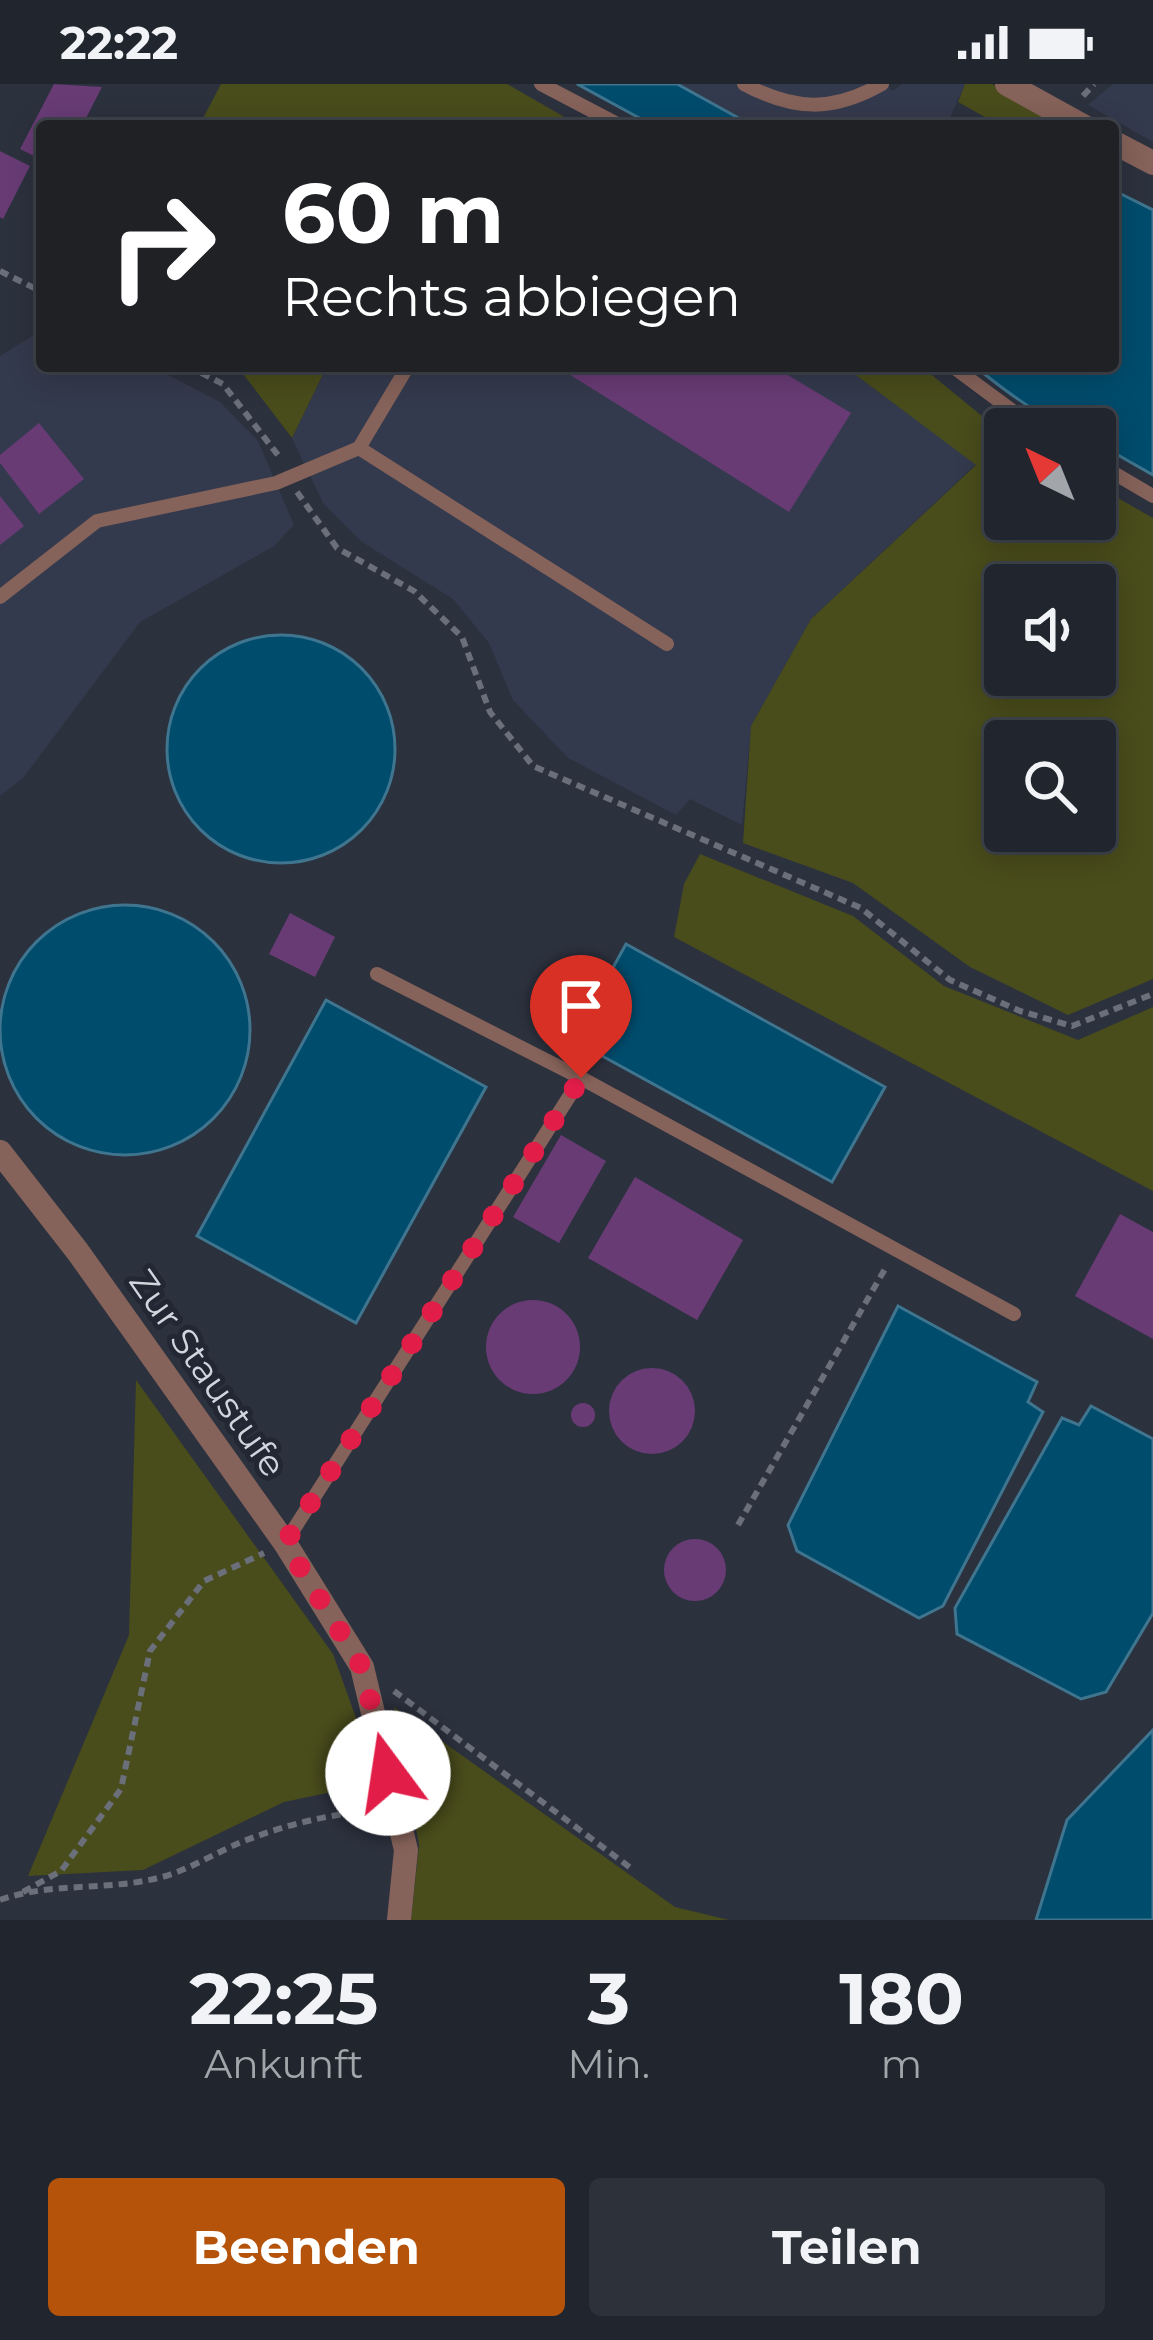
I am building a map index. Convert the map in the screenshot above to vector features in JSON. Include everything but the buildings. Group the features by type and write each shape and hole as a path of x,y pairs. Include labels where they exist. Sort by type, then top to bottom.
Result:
{"street":[{"path":"1007,84 1072,120"},
{"path":"1119,145 1153,163"},
{"name":"Zur Staustufe","path":"0,1152 78,1252 285,1543 362,1667 406,1850 399,1920"}],"lane":[{"path":"541,84 610,120"},
{"path":"744,84 774,100 814,108 855,99 882,84"},
{"path":"0,597 97,520 290,478 358,448 404,372"},
{"path":"960,372 1009,408"},
{"path":"358,448 668,644"},
{"path":"1116,474 1153,496"},
{"path":"376,974 581,1078 1014,1314"},
{"path":"285,1543 581,1078"}],"path":[{"path":"0,271 36,289"},
{"path":"200,372 224,384 274,444 302,504 337,548 414,591 462,637 490,712 533,766 860,908 950,980 1020,1012 1072,1026 1153,994"},
{"path":"738,1525 896,1250"},
{"path":"0,1900 61,1871 122,1789 150,1651 204,1581 285,1543"},
{"path":"362,1667 632,1869"},
{"path":"23,1892 106,1888 162,1877 246,1840 336,1813 397,1808"}],"shaded area":[{"path":"677,84 888,84 892,91 902,84 965,84 949,120 743,120"},
{"path":"1113,84 1153,84 1153,142 1119,120 1088,105"},
{"path":"36,334 36,372 162,372 220,402 258,441 294,525 274,546 140,622 23,778 0,796 0,356"},
{"path":"324,372 852,372 976,464 811,619 751,726 742,825 690,799 676,815 568,758 513,700 489,643 453,599 362,542 323,503 292,438"}],"green space":[{"path":"221,84 507,84 570,120 202,120"},
{"path":"965,84 992,84 1057,120 990,120 958,102"},
{"path":"242,372 324,372 292,438"},
{"path":"852,372 928,372 984,418 984,540 1116,540 1116,497 1153,518 1153,979 1068,1015 970,967 853,883 743,843 751,726 811,619 976,465"},
{"path":"700,854 853,916 944,986 1078,1040 1153,1007 1153,1191 674,937 684,884"},
{"path":"136,1380 333,1654 373,1765 361,1786 284,1802 143,1870 28,1876 129,1635"},
{"path":"394,1707 675,1907 729,1920 411,1920 419,1845"}],"water":[{"path":"577,84 677,84 742,120 643,120"},
{"path":"1119,193 1153,210 1153,475 1116,454 1116,408 1033,408 982,372 1119,372"},
{"path":"281,635 325,644 362,668 386,705 395,749 386,793 362,830 325,854 281,863 237,854 200,830 176,793 167,749 176,705 200,668 237,644"},
{"path":"125,905 173,914 213,942 241,982 250,1030 241,1078 213,1118 173,1146 125,1155 77,1146 37,1118 9,1078 0,1030 9,982 37,942 77,914"},
{"path":"626,944 885,1087 832,1182 573,1040"},
{"path":"326,1000 486,1087 356,1323 197,1236"},
{"path":"898,1306 1037,1382 1028,1402 1043,1412 943,1606 919,1618 797,1551 788,1525"},
{"path":"1091,1406 1153,1439 1153,1613 1106,1692 1081,1699 957,1634 955,1608 1062,1418 1079,1425"},
{"path":"1153,1730 1153,1920 1036,1920 1067,1820"}],"route":[{"path":"388,1773 362,1667 285,1543 581,1078"}]}
